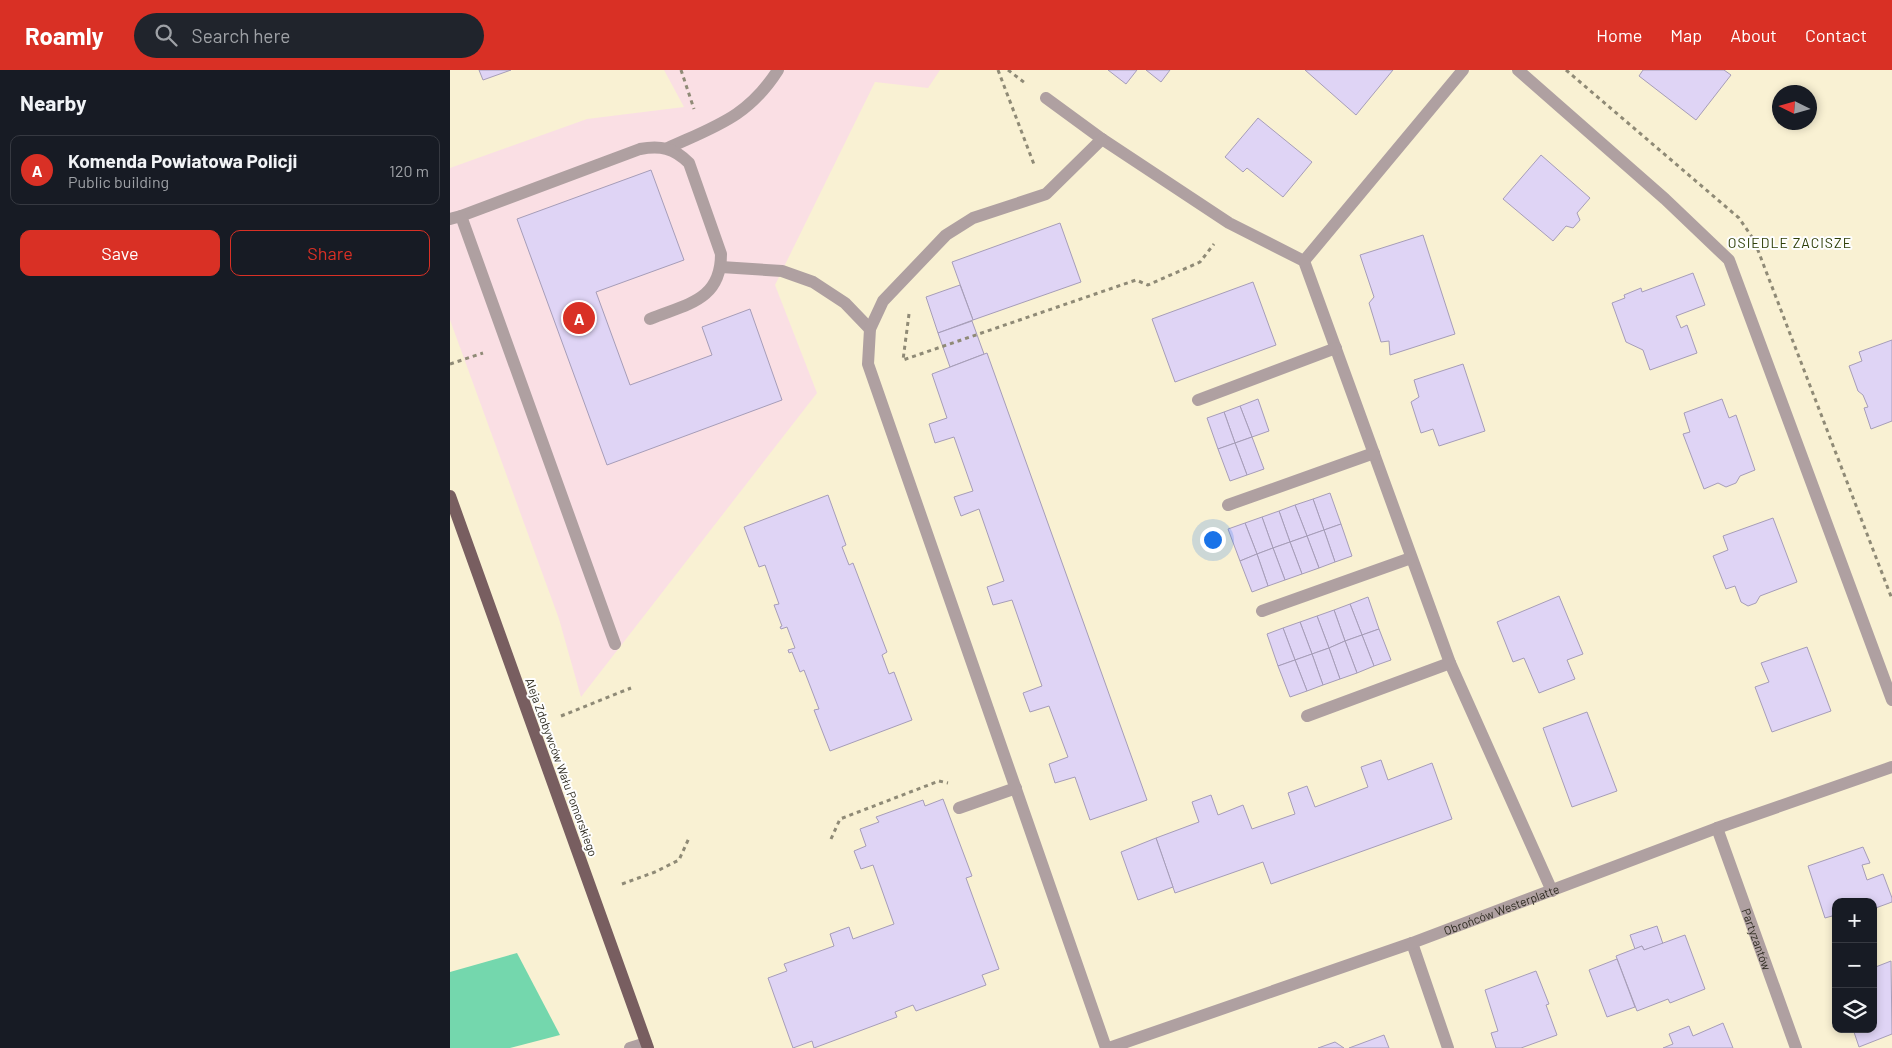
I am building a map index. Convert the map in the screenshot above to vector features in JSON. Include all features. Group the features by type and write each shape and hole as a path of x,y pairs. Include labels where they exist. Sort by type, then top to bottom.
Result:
{"main road":[{"name":"Aleja Zdobywców Wału Pomorskiego","path":"450,496 647,1046"}],"street":[{"path":"668,148 734,117 752,103 767,87 778,70"},
{"path":"1304,261 1463,70"},
{"path":"1518,70 1665,199 1729,260 1892,700"},
{"path":"1046,98 1102,139 1229,223 1304,261 1450,663 1552,891"},
{"path":"1102,139 1046,194 973,218 946,235 883,301 870,329 868,364 1108,1048"},
{"path":"615,644 456,218 640,149 654,146 668,148 689,163 721,254 721,267 718,278 706,294 650,319"},
{"path":"721,267 782,271 813,282 845,302 870,329"},
{"path":"1198,400 1336,348"},
{"path":"1228,505 1374,452"},
{"path":"1262,611 1411,558"},
{"path":"1308,716 1450,663"},
{"name":"Obrońców Westerplatte","path":"1108,1048 1412,943 1717,828 1892,767"},
{"path":"959,808 1016,788"},
{"name":"Partyzantów","path":"1717,828 1796,1048"},
{"path":"1412,943 1448,1048"},
{"path":"630,1048 647,1046"}],"path":[{"path":"681,70 702,133"},
{"path":"998,70 1046,194"},
{"path":"902,360 1136,280 1148,285 1200,262 1229,223"},
{"path":"561,716 631,688"},
{"path":"831,839 840,819 939,781 950,783"},
{"path":"622,884 655,872 679,860 689,838"}],"shaded area":[{"path":"664,70 940,70 928,88 875,82 775,285 817,393 581,697 559,619 450,320 450,168 587,119 684,107"}],"green space":[{"path":"517,953 560,1035 510,1048 450,1048 450,972"}],"building":[{"path":"479,70 511,70 483,80"},
{"path":"1108,70 1137,70 1126,84"},
{"path":"1146,70 1170,70 1161,82"},
{"path":"1305,70 1393,70 1356,115"},
{"path":"1643,70 1724,70 1731,75 1696,120 1639,76"},
{"path":"1258,118 1312,162 1283,197 1247,168 1243,172 1225,157"},
{"path":"1541,155 1590,198 1577,213 1580,220 1573,228 1566,226 1553,241 1503,199"},
{"path":"651,170 684,260 596,292 630,385 712,355 702,327 750,309 782,400 607,465 517,219"},
{"path":"1060,223 1081,282 973,320 952,262"},
{"path":"1423,235 1455,334 1390,355 1389,341 1381,342 1369,303 1374,297 1360,255"},
{"path":"1693,273 1705,305 1676,316 1681,328 1687,325 1697,353 1650,370 1643,350 1626,342 1612,303 1625,298 1624,295 1641,288 1642,292"},
{"path":"1253,282 1276,345 1175,382 1152,319"},
{"path":"960,285 973,320 938,333 926,297"},
{"path":"972,321 984,354 950,367 938,333"},
{"path":"1892,340 1892,421 1871,429 1864,408 1868,407 1863,395 1858,391 1849,366 1862,361 1859,352"},
{"path":"987,353 1147,800 1090,820 1075,777 1055,783 1049,764 1068,757 1049,706 1030,712 1023,693 1042,686 1012,600 993,605 987,587 1004,581 979,509 961,516 954,497 973,491 954,437 935,443 929,424 947,418 932,374"},
{"path":"1463,364 1485,431 1439,446 1433,429 1421,433 1411,402 1419,397 1414,380"},
{"path":"1258,399 1269,431 1252,437 1240,406"},
{"path":"1722,399 1729,418 1736,415 1755,470 1740,476 1736,483 1726,487 1718,483 1704,489 1683,434 1690,432 1684,413"},
{"path":"1240,406 1252,437 1235,443 1224,412"},
{"path":"1224,412 1235,443 1218,449 1207,418"},
{"path":"1252,437 1264,469 1247,475 1235,443"},
{"path":"1235,443 1247,475 1230,481 1218,449"},
{"path":"1330,493 1341,524 1324,530 1313,499"},
{"path":"828,495 846,545 842,547 849,565 853,563 887,652 882,655 889,674 894,672 912,720 830,751 814,710 819,709 804,670 800,672 792,652 789,653 788,650 795,648 787,627 781,629 780,627 782,626 774,605 779,604 765,565 759,567 744,527"},
{"path":"1313,499 1324,530 1307,536 1295,505"},
{"path":"1295,505 1307,536 1290,542 1279,511"},
{"path":"1279,511 1290,542 1273,548 1262,517"},
{"path":"1262,517 1273,548 1257,554 1245,523"},
{"path":"1773,518 1797,582 1760,596 1756,603 1748,606 1741,602 1735,586 1726,589 1713,556 1728,550 1723,536"},
{"path":"1245,523 1257,554 1240,561 1228,529"},
{"path":"1341,524 1352,556 1335,562 1324,530"},
{"path":"1324,530 1335,562 1319,568 1307,536"},
{"path":"1307,536 1319,568 1302,574 1290,542"},
{"path":"1290,542 1302,574 1285,580 1273,548"},
{"path":"1273,548 1285,580 1268,586 1257,554"},
{"path":"1257,554 1268,586 1252,592 1240,561"},
{"path":"1559,596 1583,654 1567,660 1575,679 1539,693 1524,658 1513,662 1497,622"},
{"path":"1368,597 1379,629 1362,635 1350,604"},
{"path":"1350,604 1362,635 1345,641 1334,610"},
{"path":"1334,610 1345,641 1329,648 1317,616"},
{"path":"1317,616 1329,648 1312,654 1300,622"},
{"path":"1300,622 1312,654 1295,660 1283,628"},
{"path":"1283,628 1295,660 1278,666 1267,634"},
{"path":"1379,629 1391,660 1374,666 1362,635"},
{"path":"1362,635 1374,666 1357,673 1345,641"},
{"path":"1345,641 1357,673 1340,679 1329,648"},
{"path":"1807,647 1831,711 1772,732 1755,687 1769,682 1761,663"},
{"path":"1329,648 1340,679 1323,685 1312,654"},
{"path":"1312,654 1323,685 1307,691 1295,660"},
{"path":"1295,660 1307,691 1290,697 1278,666"},
{"path":"1587,712 1617,791 1572,807 1543,728"},
{"path":"1381,760 1388,780 1432,763 1452,819 1271,884 1263,862 1175,893 1156,838 1199,822 1192,802 1211,795 1218,815 1243,805 1252,829 1295,814 1288,793 1307,786 1315,807 1368,787 1361,767"},
{"path":"943,799 972,876 966,878 999,969 982,975 986,985 916,1011 913,1005 895,1012 897,1017 814,1048 812,1041 793,1048 768,978 787,971 784,964 834,946 830,934 849,927 853,939 894,924 873,865 861,869 854,851 866,846 860,829 879,822 876,817 923,800 925,806"},
{"path":"1156,838 1173,887 1138,900 1121,852"},
{"path":"1863,847 1870,863 1862,865 1867,880 1883,874 1892,902 1877,908 1877,898 1832,898 1832,916 1825,918 1808,866"},
{"path":"1657,926 1663,944 1644,950 1642,946 1635,949 1630,935"},
{"path":"1685,935 1705,989 1670,1003 1668,999 1637,1011 1616,956 1642,946 1644,950"},
{"path":"1617,959 1635,1007 1607,1017 1589,970"},
{"path":"1891,961 1892,1034 1859,1047 1854,1033 1877,1033 1877,966"},
{"path":"1536,971 1549,1004 1546,1005 1557,1035 1521,1048 1496,1048 1491,1033 1498,1031 1485,990"},
{"path":"1723,1023 1733,1048 1663,1048 1673,1044 1669,1034 1689,1026 1693,1036"},
{"path":"1384,1035 1389,1048 1349,1048"},
{"path":"1335,1042 1344,1048 1318,1048"}],"place":[{"name":"Komenda Powiatowa Policji","path":"579,318"}],"district":[{"name":"OSIEDLE ZACISZE","path":"1790,242"}]}
